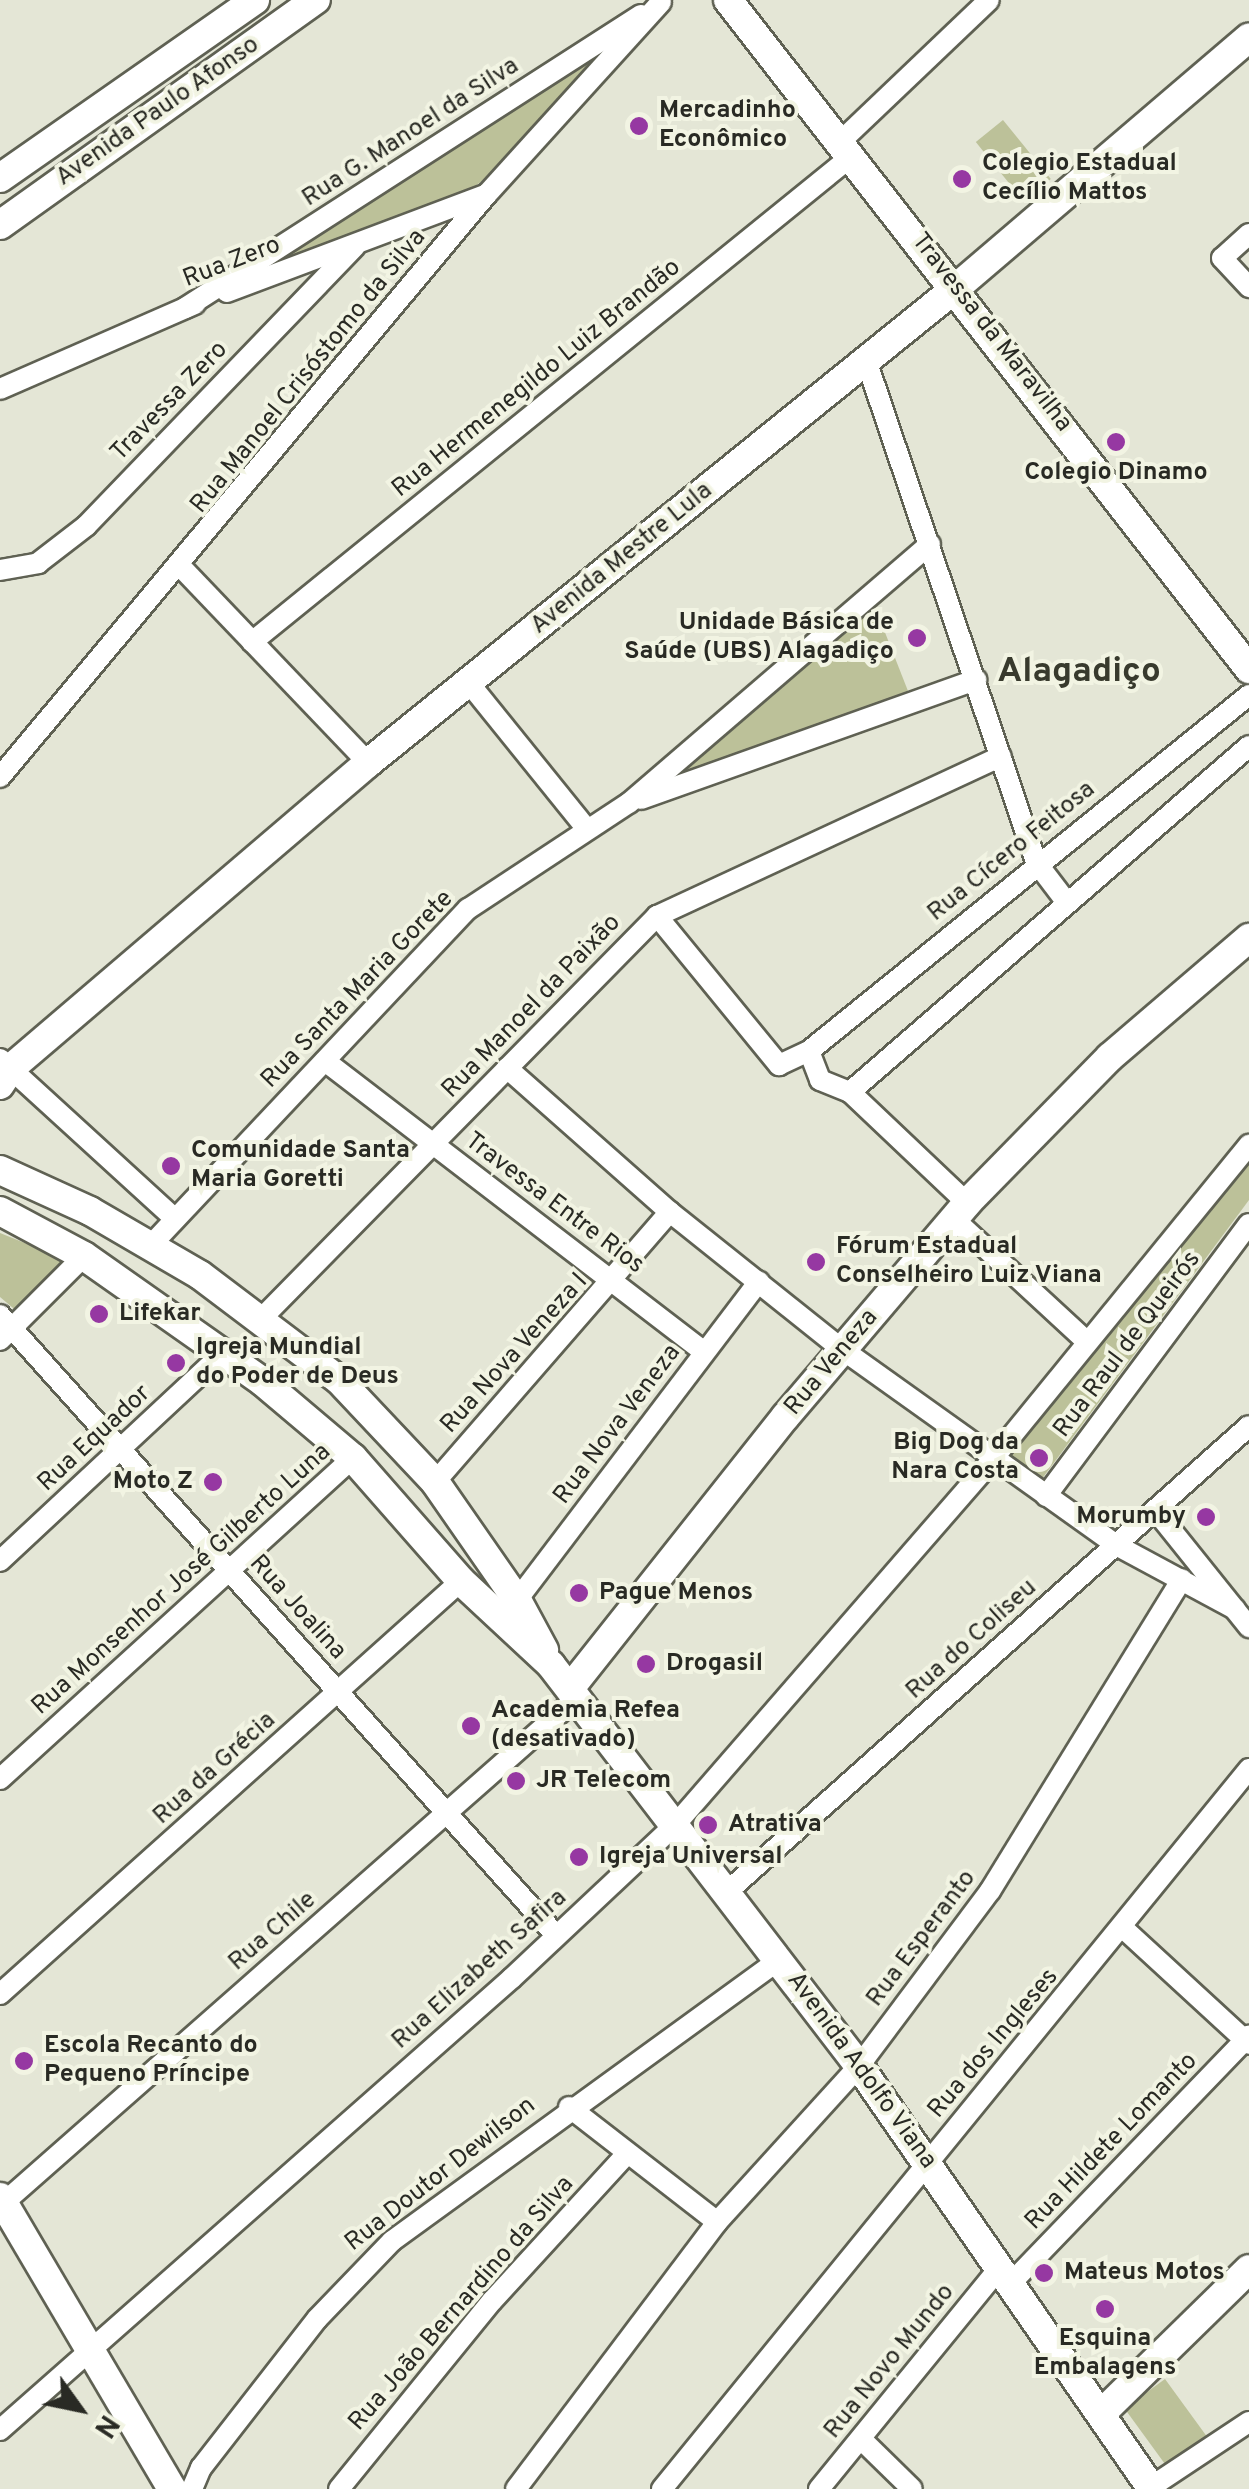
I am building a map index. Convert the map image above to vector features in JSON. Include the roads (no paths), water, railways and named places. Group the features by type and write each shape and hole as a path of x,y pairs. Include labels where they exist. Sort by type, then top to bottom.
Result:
{"main road":[{"name":"Avenida Paulo Afonso","path":"0,178 255,0"},
{"name":"Avenida Paulo Afonso","path":"0,225 316,0"},
{"name":"Travessa da Maravilha","path":"728,0 957,287 1249,669"},
{"name":"Avenida Mestre Lula","path":"4,1071 368,763 957,287 1249,38"},
{"name":"Rua Veneza","path":"575,1692 843,1350 961,1211 1110,1057 1249,938"},
{"name":"Avenida Adolfo Viana","path":"0,1170 151,1244 200,1274 339,1380 442,1492 518,1600 552,1665"},
{"name":"Avenida Adolfo Viana","path":"0,1212 84,1256 173,1318 223,1353 353,1458 461,1581 552,1665 859,2066 1103,2412 1150,2488"},
{"path":"173,1318 174,1288 187,1274 200,1274"},
{"path":"408,1521 437,1524 442,1492"},
{"path":"1,2202 175,2488"},
{"path":"1103,2412 1249,2269"}],"street":[{"name":"Rua Hermenegildo Luiz Brandão","path":"252,642 847,148 989,0"},
{"name":"Rua Manoel Crisóstomo da Silva","path":"2,772 182,567 487,194 662,1"},
{"name":"Rua G. Manoel da Silva","path":"185,308 662,1"},
{"name":"Rua Zero","path":"0,390 185,308 487,194"},
{"path":"1249,234 1222,258 1249,287"},
{"name":"Travessa Zero","path":"0,570 38,563 73,538 360,241"},
{"path":"866,360 1036,862 1065,900"},
{"name":"Rua Santa Maria Gorete","path":"629,803 930,544"},
{"path":"182,567 368,763"},
{"name":"Rua Santa Maria Gorete","path":"151,1244 468,909 586,827 629,803 976,680"},
{"path":"469,683 586,827"},
{"name":"Rua Cícero Feitosa","path":"808,1051 1036,862 1249,695"},
{"path":"850,1092 1065,900 1249,746"},
{"name":"Rua Manoel da Paixão","path":"262,1318 657,916 1001,756"},
{"path":"657,916 778,1065 808,1051 820,1080 850,1092 1086,1341"},
{"name":"Travessa Entre Rios","path":"325,1061 704,1352"},
{"path":"506,1068 670,1212 843,1350 992,1460 1116,1544 1235,1610"},
{"path":"4,1071 175,1219"},
{"name":"Rua Elizabeth Safira","path":"0,2430 676,1824 992,1460 1249,1145"},
{"name":"Rua Nova Veneza I","path":"442,1492 670,1212"},
{"name":"Rua Raul de Queirós","path":"1046,1496 1249,1224"},
{"path":"4,1328 84,1256"},
{"name":"Rua Nova Veneza","path":"518,1600 759,1281"},
{"name":"Rua Joalina","path":"4,1328 122,1450 556,1935"},
{"name":"Rua Equador","path":"0,1561 223,1353"},
{"name":"Rua do Coliseu","path":"728,1891 1249,1426"},
{"name":"Rua Monsenhor José Gilberto Luna","path":"0,1778 353,1458"},
{"path":"1156,1511 1249,1627"},
{"name":"Rua Esperanto","path":"516,2489 717,2222 859,2066 990,1892 1182,1579"},
{"name":"Rua da Grécia","path":"0,1994 461,1581"},
{"name":"Rua Chile","path":"1,2202 446,1813 575,1692"},
{"name":"Rua dos Ingleses","path":"662,2489 1249,1769"},
{"path":"1123,1928 1248,2040"},
{"name":"Rua Doutor Dewilson","path":"175,2488 201,2468 349,2281 570,2107 779,1960"},
{"name":"Rua Hildete Lomanto","path":"1006,2275 1248,2040"},
{"path":"570,2107 626,2155 717,2222"},
{"name":"Rua João Bernardino da Silva","path":"340,2489 492,2301 626,2155"},
{"name":"Rua Novo Mundo","path":"819,2489 1006,2275"},
{"path":"1150,2488 1249,2422"},
{"path":"861,2438 912,2489"}],"place":[{"name":"Mercadinho Econômico","path":"639,126"},
{"name":"Colegio Estadual Cecílio Mattos","path":"962,179"},
{"name":"Colegio Dinamo","path":"1116,442"},
{"name":"Unidade Básica de Saúde (UBS) Alagadiço","path":"917,638"},
{"name":"Comunidade Santa Maria Goretti","path":"171,1166"},
{"name":"Fórum Estadual Conselheiro Luiz Viana","path":"816,1262"},
{"name":"Lifekar","path":"99,1314"},
{"name":"Igreja Mundial do Poder de Deus","path":"176,1363"},
{"name":"Big Dog da Nara Costa","path":"1039,1458"},
{"name":"Moto Z","path":"213,1482"},
{"name":"Morumby","path":"1206,1517"},
{"name":"Pague Menos","path":"579,1593"},
{"name":"Drogasil","path":"646,1664"},
{"name":"Academia Refea (desativado)","path":"471,1726"},
{"name":"JR Telecom","path":"516,1781"},
{"name":"Atrativa","path":"708,1825"},
{"name":"Igreja Universal","path":"579,1857"},
{"name":"Escola Recanto do Pequeno Príncipe","path":"24,2061"},
{"name":"Mateus Motos","path":"1044,2273"},
{"name":"Esquina Embalagens","path":"1105,2309"}],"district":[{"name":"Alagadiço","path":"1079,672"}]}
